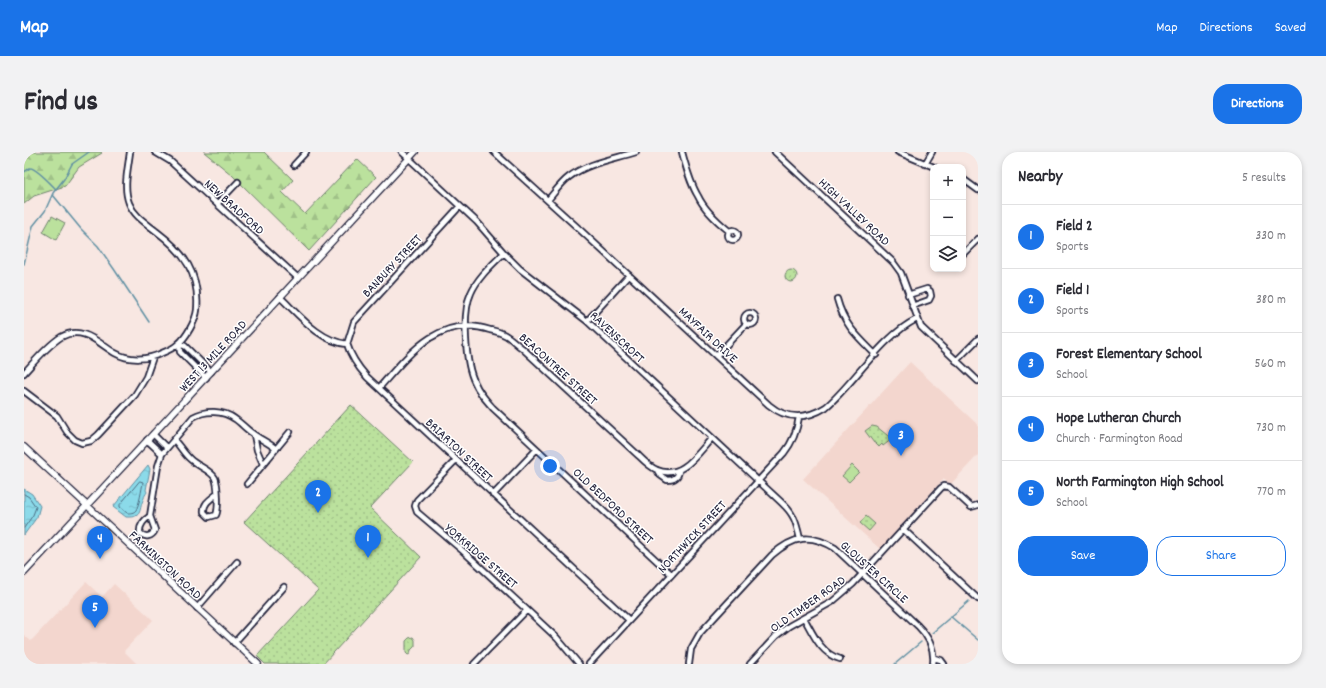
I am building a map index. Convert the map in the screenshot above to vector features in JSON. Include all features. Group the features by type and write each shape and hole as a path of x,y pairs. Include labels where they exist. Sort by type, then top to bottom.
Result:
{"street":[{"path":"24,373 41,354 60,338 65,335 76,333 89,335 117,354 134,359 153,357 178,344 196,316 197,290 189,266 182,254 174,245 135,213 129,202 126,188 130,152"},
{"name":"NEW BRADFORD","path":"155,152 170,161 298,278"},
{"path":"294,165 306,152"},
{"name":"RAVENSCROFT","path":"402,152 477,222 520,269 587,321 791,511 800,539"},
{"name":"WEST 13 MILE ROAD","path":"24,573 415,152"},
{"name":"MAYFAIR DRIVE","path":"494,152 548,200 774,410 783,414 799,417 813,414 826,407 893,336 908,323 916,319"},
{"path":"548,200 567,178 576,172 636,152"},
{"path":"682,152 698,198 729,231"},
{"name":"HIGH VALLEY ROAD","path":"775,152 890,258 900,273 916,319 924,331 978,381"},
{"path":"898,152 930,166"},
{"path":"925,164 932,152"},
{"path":"966,181 978,190"},
{"path":"217,204 238,182"},
{"name":"BANBURY STREET","path":"347,344 354,322 460,206"},
{"path":"966,251 978,239"},
{"name":"OLD BEDFORD STREET","path":"504,253 473,288 468,300 466,350 474,382 481,394 493,408 671,574"},
{"path":"587,321 629,275"},
{"path":"908,295 927,289 930,291 931,296 929,300 912,306"},
{"path":"280,297 319,333 331,340 347,344"},
{"path":"837,299 844,319 855,334 876,354"},
{"path":"716,356 746,324"},
{"name":"BEACONTREE STREET","path":"378,388 414,349 427,339 440,332 466,326 482,327 504,334 516,343 667,480 672,480 677,476 679,471 687,465 712,438"},
{"path":"956,361 978,338"},
{"path":"178,344 185,346 211,372"},
{"path":"178,344 180,352 206,378"},
{"name":"BRIARTON STREET","path":"347,344 349,352 357,366 378,388 629,620"},
{"path":"24,391 57,416 67,432 75,440 82,443 91,441 134,395 146,377 153,357"},
{"path":"150,516 158,466 162,454 193,417 204,412 226,414 234,418 254,435 269,443 276,449"},
{"name":"NORTHWICK STREET","path":"589,664 784,453 791,444 798,427 799,417"},
{"path":"247,484 290,432"},
{"path":"153,434 167,448"},
{"path":"254,435 257,450 263,464"},
{"path":"147,440 162,454"},
{"path":"174,440 190,459 211,474 215,479 217,494 218,510 216,515 210,517 204,512 204,506 217,494"},
{"name":"FARMINGTON ROAD","path":"24,448 258,664"},
{"path":"493,495 537,449"},
{"name":"YORKRIDGE STREET","path":"456,460 417,500 415,506 417,512 463,551 557,638 579,664"},
{"path":"657,470 668,472 679,471"},
{"name":"OLD TIMBER ROAD","path":"750,664 776,636 789,626 832,602 842,594 863,574 941,488 944,486 949,487 971,507 978,505"},
{"path":"903,529 978,599"},
{"name":"GLOUSTER CIRCLE","path":"690,664 692,649 700,633 772,555 782,546 800,539 823,540 835,548 863,574 923,631 933,649 933,664"},
{"path":"197,608 237,562"},
{"path":"234,643 284,587"},
{"path":"474,664 526,610"},
{"path":"804,618 822,648 831,657 840,659"},
{"path":"934,658 940,660 944,664"}],"shaded area":[{"path":"910,362 978,425 978,455 950,485 944,479 880,549 803,479"},
{"path":"86,582 102,597 114,584 153,620 124,651 137,664 24,664 24,635 31,641"}],"green space":[{"path":"24,152 102,153 79,167 65,186 34,196 24,204"},
{"path":"204,152 264,152 293,180 282,192 305,214 357,159 376,177 309,251 232,175"},
{"path":"52,216 65,223 56,240 43,232"},
{"path":"789,270 793,270 797,276 793,282 789,282 785,278 785,274"},
{"path":"351,405 413,462 370,508 421,557 323,664 265,664 257,656 318,590 244,522"},
{"path":"872,426 877,427 892,439 883,446 882,444 879,447 865,431"},
{"path":"852,465 859,472 849,482 842,476"},
{"path":"866,516 875,524 869,531 860,523"},
{"path":"413,637 415,640 415,646 408,655 406,653 406,641"}],"water":[{"path":"148,465 150,469 146,490 147,492 144,496 140,512 136,516 126,517 113,507"},
{"path":"24,489 32,494 40,506 37,517 24,535"}],"waterway":[{"path":"24,264 33,226 45,211 53,193 64,179 72,164 89,152"},
{"path":"24,172 30,168 36,170 56,189"},
{"path":"53,195 81,229 98,246 149,322"},
{"path":"932,633 969,601"},
{"path":"950,616 978,640"},
{"path":"895,664 921,642"}],"place":[{"name":"Forest Elementary School","path":"901,456"},
{"name":"Field 1","path":"318,513"},
{"name":"Field 2","path":"368,558"},
{"name":"Hope Lutheran Church","path":"100,559"},
{"name":"North Farmington High School","path":"95,628"}]}
